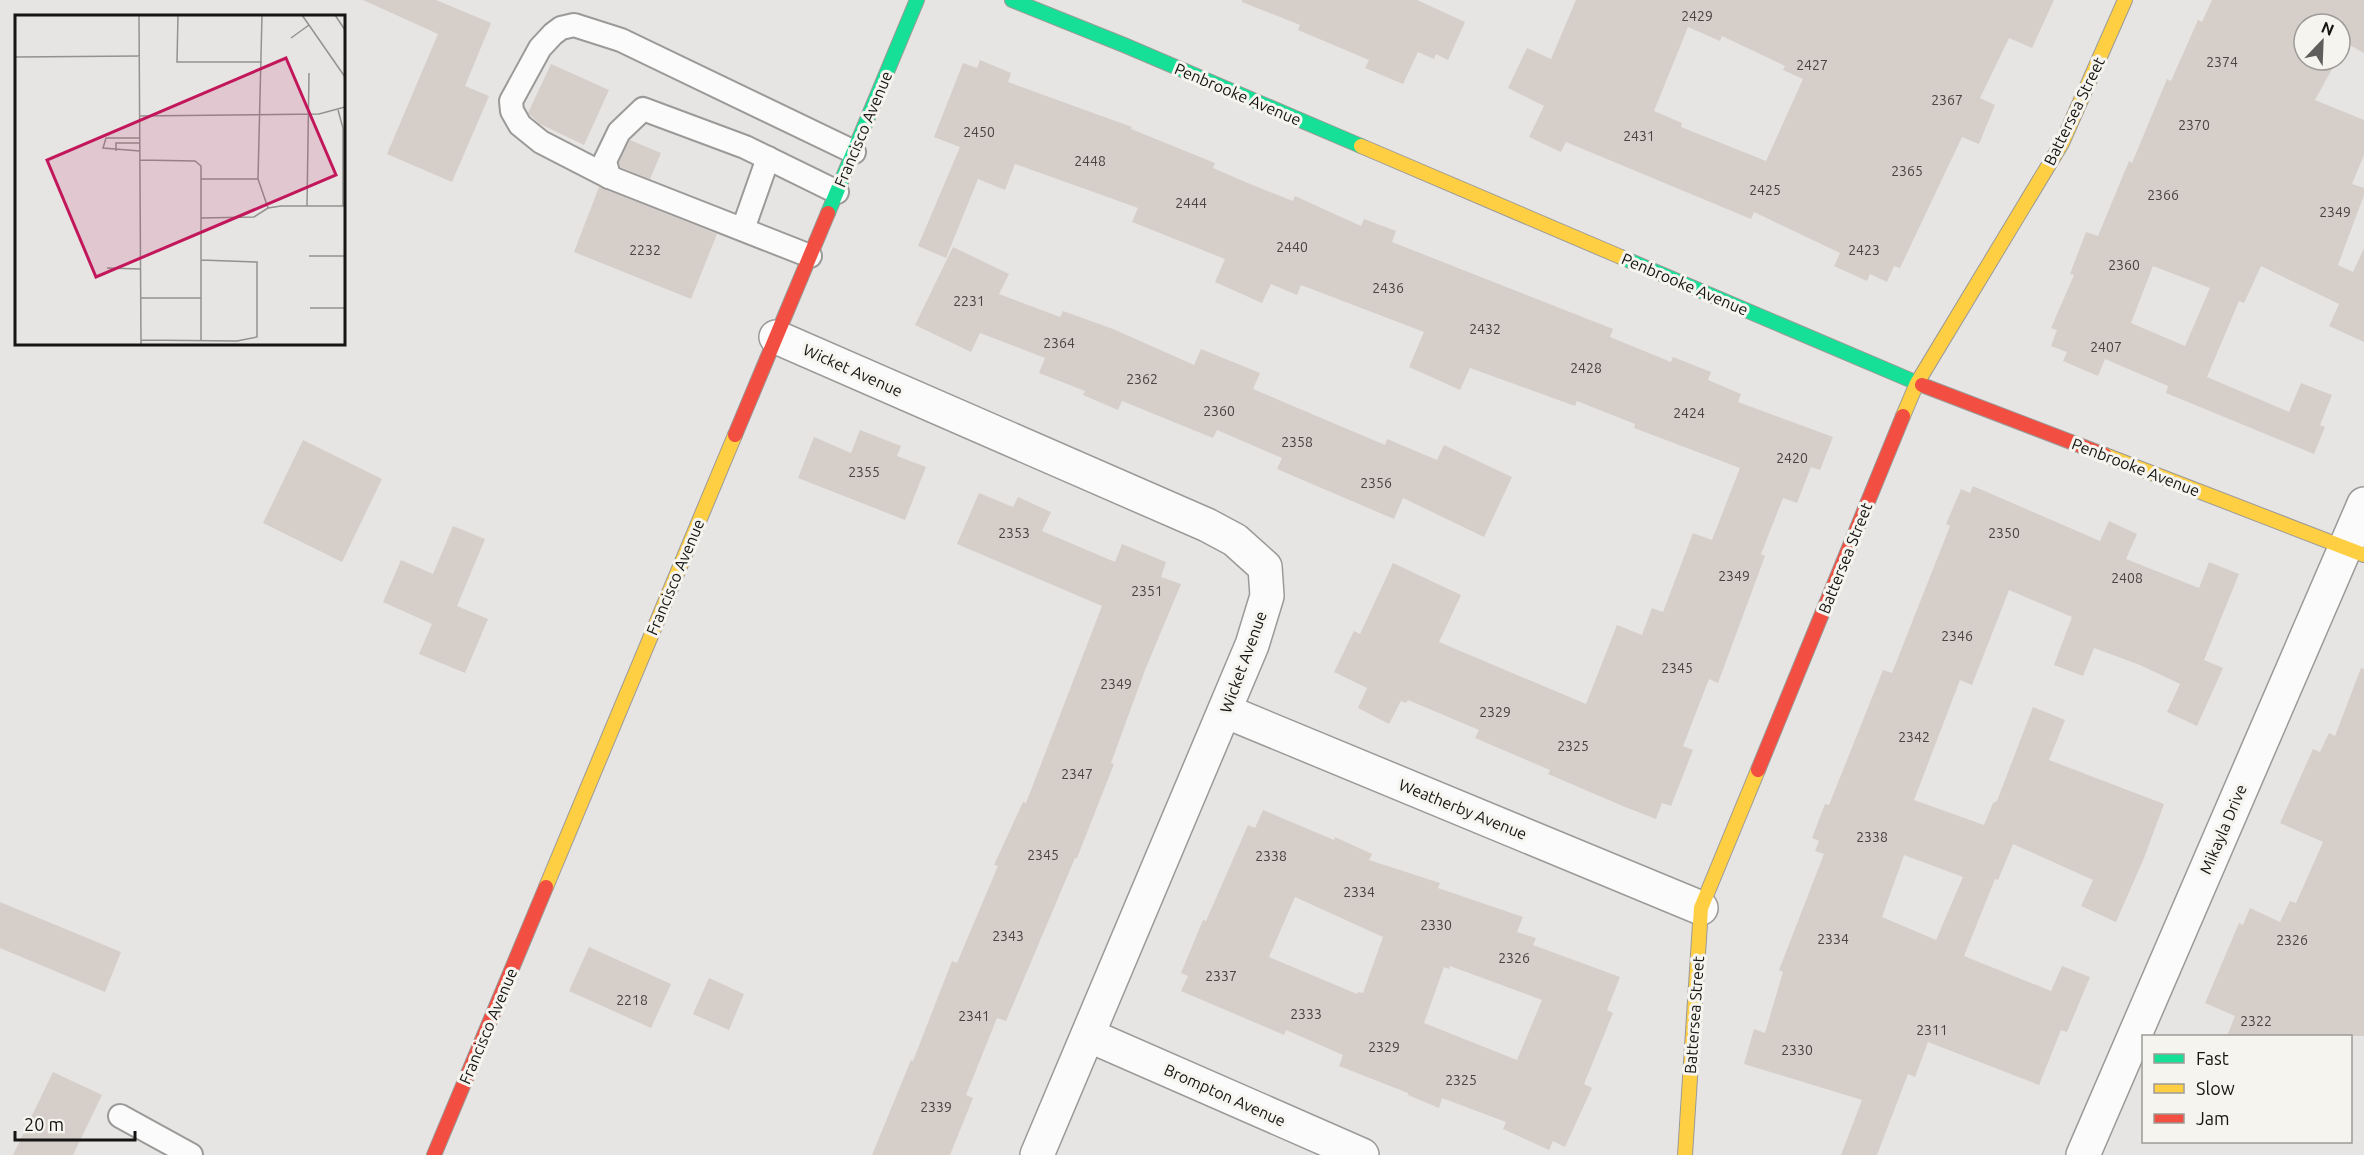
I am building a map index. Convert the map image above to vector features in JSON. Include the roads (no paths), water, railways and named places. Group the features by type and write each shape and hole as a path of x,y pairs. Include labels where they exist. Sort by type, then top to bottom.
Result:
{"street":[{"name":"Francisco Avenue","path":"434,1155 917,0"},
{"name":"Penbrooke Avenue","path":"1012,0 1135,50 1917,383 2354,551"},
{"name":"Battersea Street","path":"1685,1155 1701,908 1917,383 2062,143 2125,0"},
{"name":"Wicket Avenue","path":"776,337 1207,525 1235,540 1265,567 1267,596 1252,645 1037,1155"},
{"name":"Mikayla Drive","path":"2083,1155 2354,551 2364,504"},
{"name":"Weatherby Avenue","path":"1225,711 1701,908"},
{"name":"Brompton Avenue","path":"1088,1035 1362,1155"}],"lane":[{"path":"810,256 609,177 541,142 520,125 512,111 511,101 540,48 561,28 574,25 621,40 854,152"},
{"path":"609,177 605,161 618,132 644,109 709,132 837,192"},
{"path":"743,230 768,158"},
{"path":"120,1116 191,1155"}]}
